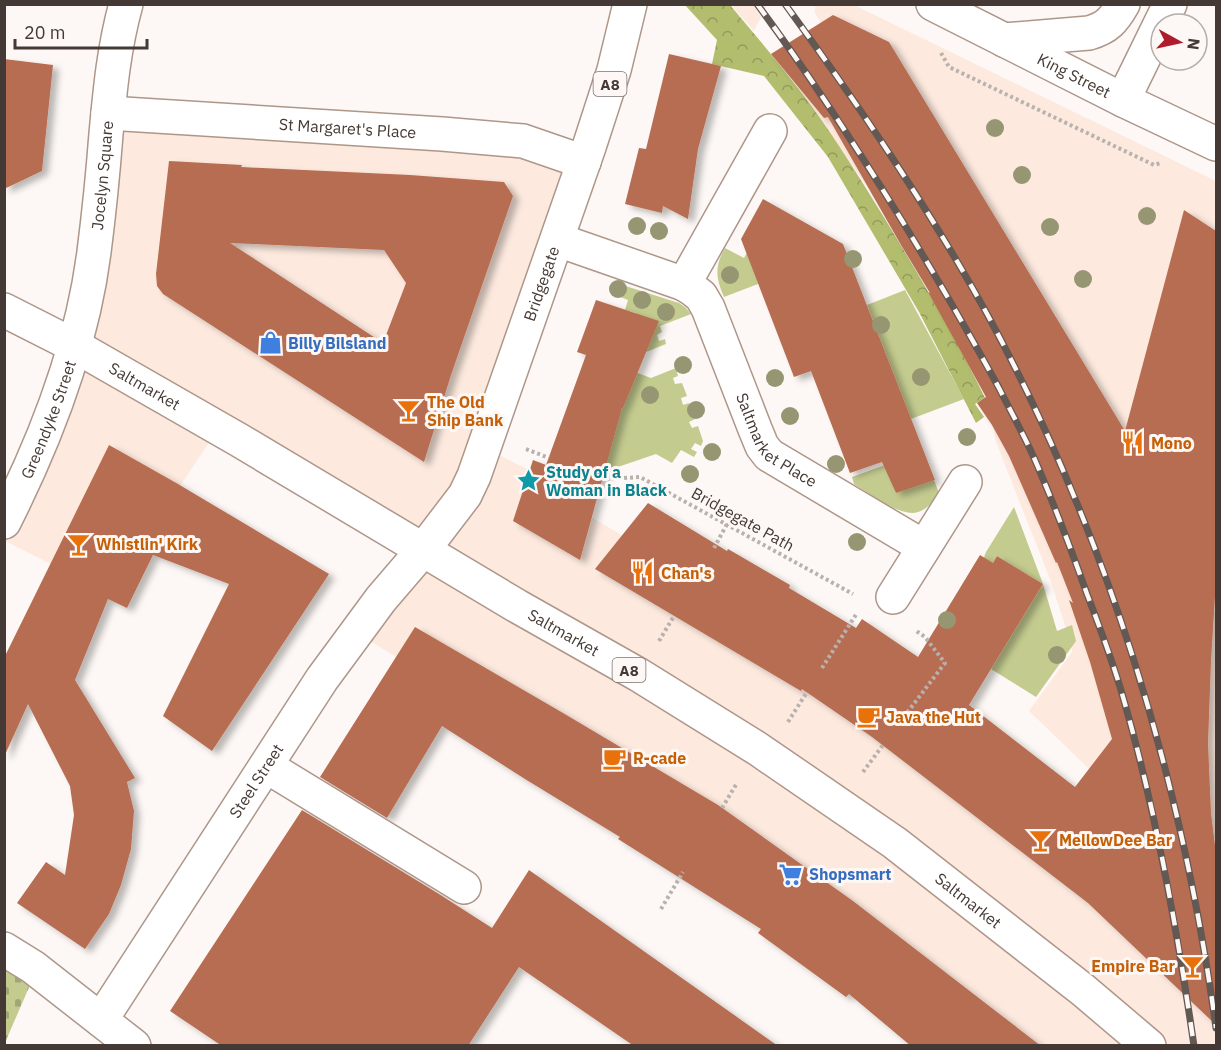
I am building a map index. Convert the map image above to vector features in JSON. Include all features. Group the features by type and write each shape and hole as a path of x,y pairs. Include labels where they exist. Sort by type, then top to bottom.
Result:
{"street":[{"name":"Jocelyn Square","path":"75,346 94,253 115,52 126,4"},
{"name":"Bridgegate","path":"423,550 465,495 474,476 584,162 614,70 630,4"},
{"name":"King Street","path":"933,4 1216,144"},
{"path":"1004,40 1099,31 1116,17 1123,4"},
{"path":"1123,100 1170,4"},
{"name":"St Margaret's Place","path":"108,113 523,141 584,162"},
{"path":"684,284 770,131"},
{"name":"Saltmarket Place","path":"558,240 684,284 696,292 708,308 762,446 769,454 924,548"},
{"name":"Saltmarket","path":"4,310 75,346 239,440 517,606 639,675 758,749 895,843 1114,1016 1147,1045"},
{"name":"Greendyke Street","path":"4,522 45,430 75,346"},
{"path":"893,597 965,482"},
{"name":"Steel Street","path":"101,1020 322,679 381,599 423,550"},
{"path":"266,766 464,887"},
{"path":"4,949 33,967 134,1046"}],"path":[{"name":"Bridgegate Path","path":"578,468 609,479 640,477 859,597"},
{"path":"714,548 727,524"},
{"path":"822,668 859,609"},
{"path":"900,722 945,663 925,637 908,626"},
{"path":"661,909 683,872"}],"shaded area":[{"path":"731,5 767,5 754,31"},
{"path":"810,5 854,5 1216,181 1216,1045 976,1045 540,745 357,633 422,550 220,426 158,519 90,584 5,541 4,522 51,414 109,113 584,162 483,447 567,489 564,501 822,654 1108,864 1110,789 1029,711 1072,652 1071,644 1050,579 996,442 986,398 961,348 868,188 772,53 821,23 814,11 816,7"}],"green space":[{"path":"685,5 730,5 781,66 820,118 898,241 974,375 985,398 975,404 984,417 976,423 919,312 828,157 764,76 712,64 717,40"},
{"path":"753,242 758,284 724,297 717,272 725,248 744,258"},
{"path":"613,282 679,303 691,314 660,326 662,332 657,335 659,341 665,339 666,344 646,352 636,313 625,310 628,300 610,293"},
{"path":"905,290 964,399 911,419 867,305"},
{"path":"676,368 678,376 673,378 675,384 682,383 687,396 681,398 683,405 689,403 695,419 689,422 692,428 698,426 703,441 701,446 695,443 691,449 697,452 694,457 681,450 672,463 656,454 612,469 602,465 622,408 614,405 635,372 651,378"},
{"path":"885,465 896,493 934,480 939,493 925,509 911,513 885,504 854,484 852,477"},
{"path":"1014,507 1043,584 997,556 992,565 972,569 976,562 981,565 986,552"},
{"path":"1043,584 1057,631 1072,625 1076,641 1036,697 991,669"},
{"path":"5,970 30,985 4,1045"}],"building":[{"path":"833,15 889,42 1125,431 1184,210 1216,231 1216,580 1208,743 1211,813 1216,854 1216,1025 1088,903 872,737 802,689 801,691 595,569 648,503 727,551 728,549 790,585 789,588 856,628 862,619 918,657 980,555 993,563 997,556 1043,584 969,705 1075,787 1112,739 1069,600 1073,603 1057,562 1009,456 977,403 986,397 928,292 930,293 828,117 824,118 771,54"},
{"path":"669,54 721,66 698,149 688,219 663,206 662,213 625,204 639,148 646,149"},
{"path":"4,59 53,65 42,171 4,189"},
{"path":"169,161 504,182 513,196 451,375 424,462 163,294 157,286 156,274","holes":["230,243 384,250 406,283 383,343"]},
{"path":"763,199 843,244 935,480 896,493 882,462 850,473 811,371 794,377 741,239"},
{"path":"596,300 659,321 622,408 580,560 513,521 533,460 546,465 586,355 577,352"},
{"path":"109,445 329,574 212,751 163,716 229,584 153,555 127,608 108,599 75,680 135,778 127,782 134,811 131,849 121,885 109,914 85,949 17,903 46,862 65,875 74,815 70,786 28,704 4,757 4,658"},
{"path":"415,627 718,805 853,901 1041,1046 911,1046 849,994 846,997 758,933 761,929 618,839 620,837 442,726 387,818 320,777"},
{"path":"302,810 492,928 529,870 778,1046 634,1046 519,967 468,1046 222,1046 170,1011"}],"railway":[{"path":"757,4 831,110 914,240 999,388 1042,477 1106,645 1135,740 1164,870 1194,1046"},
{"path":"785,4 890,155 940,233 986,312 1029,396 1068,482 1103,570 1134,660 1160,750 1183,842 1216,1028"}],"place":[{"name":"Billy Bilsland","path":"270,343"},
{"name":"The Old Ship Bank","path":"409,411"},
{"name":"Mono","path":"1133,443"},
{"name":"Study of a Woman in Black","path":"528,481"},
{"name":"Whistlin' Kirk","path":"78,544"},
{"name":"Chan's","path":"643,573"},
{"name":"Java the Hut","path":"868,717"},
{"name":"R-cade","path":"615,758"},
{"name":"MellowDee Bar","path":"1041,840"},
{"name":"Shopsmart","path":"791,874"},
{"name":"Empire Bar","path":"1193,966"}]}
